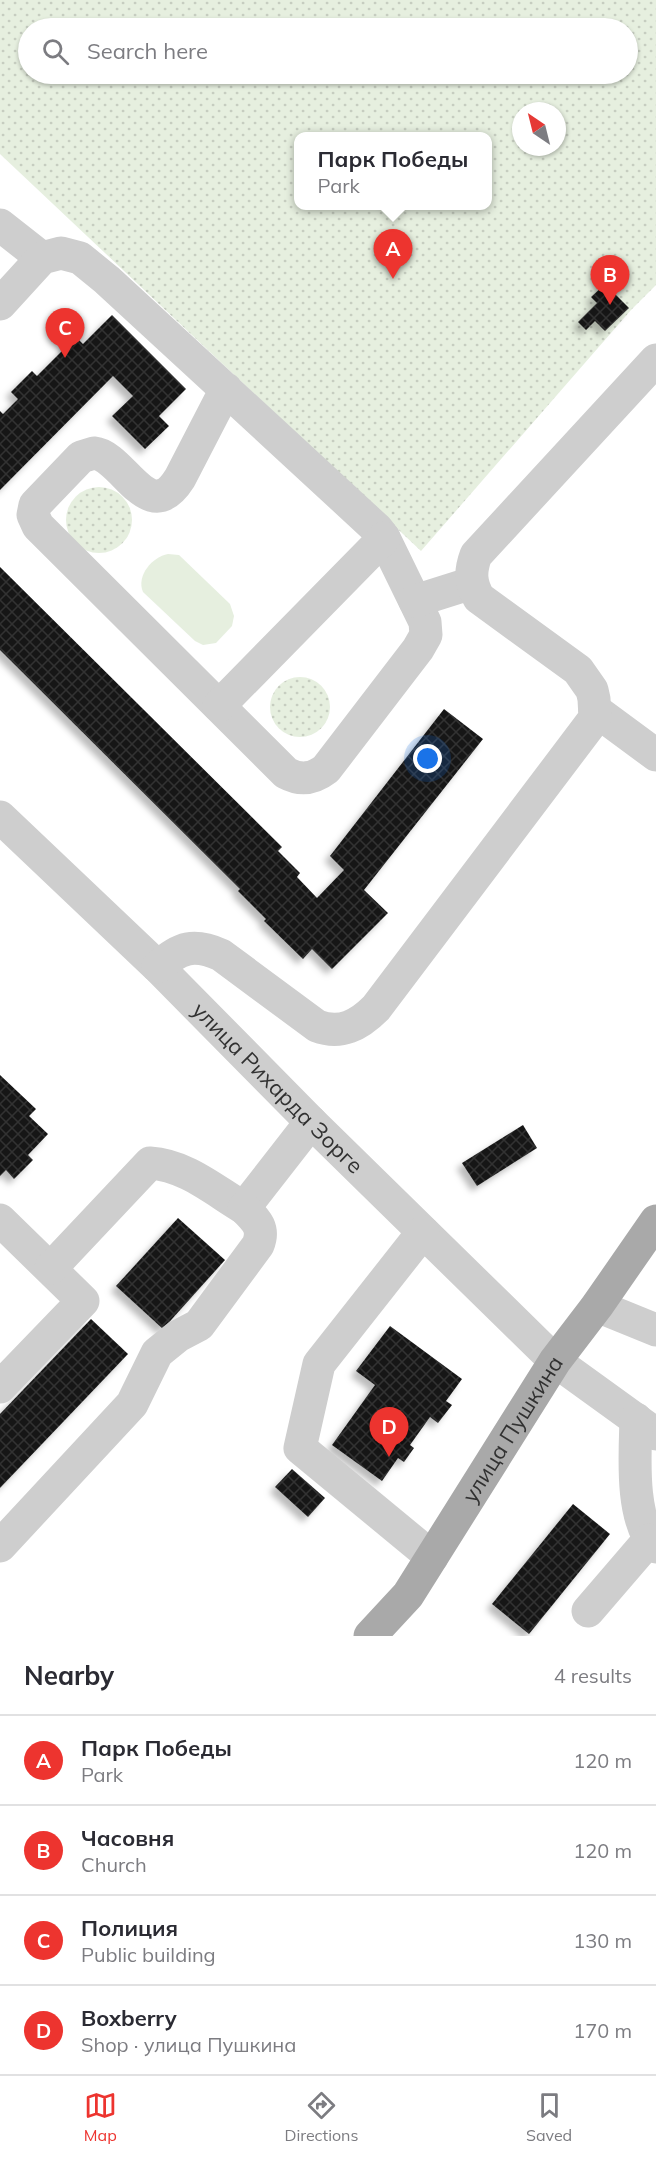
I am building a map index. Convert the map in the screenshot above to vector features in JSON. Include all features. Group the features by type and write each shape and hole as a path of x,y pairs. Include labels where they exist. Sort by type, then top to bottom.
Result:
{"main road":[{"name":"улица Пушкина","path":"370,1636 408,1596 555,1361 597,1306 656,1221"}],"street":[{"path":"0,225 42,258"},
{"path":"0,304 42,258 55,254 67,254 89,263 226,389 377,529 384,538 426,629 423,642 326,769 318,775 302,778 286,773 38,526 33,513 35,505 81,458 94,453 107,457 141,491 158,496 175,488 226,389"},
{"path":"158,967 172,955 185,949 207,949 221,955 317,1026 337,1030 358,1023 376,1008 595,718 591,690 578,670 479,598 472,583 472,566 476,555 656,360"},
{"path":"219,706 384,538"},
{"path":"415,601 472,583"},
{"path":"595,710 656,755"},
{"name":"улица Рихарда Зорге","path":"0,817 158,967 311,1122 555,1361 646,1426"},
{"path":"244,1208 311,1122"},
{"path":"0,1546 132,1404 157,1353 178,1336 199,1325 258,1245 261,1236 260,1227 244,1208 183,1170 168,1164 150,1163 51,1268"},
{"path":"0,1220 83,1300 0,1387"},
{"path":"423,1232 319,1364 300,1448 432,1557"},
{"path":"597,1306 655,1327"},
{"path":"588,1611 652,1544 642,1525 635,1472 646,1426"}],"green space":[{"path":"0,0 656,0 656,285 631,310 421,551 0,154"},
{"path":"99,487 111,490 122,497 129,508 132,520 129,532 122,543 111,550 99,553 87,550 76,543 69,532 66,520 69,508 76,497 87,490"},
{"path":"168,554 179,555 230,604 234,616 232,626 216,643 203,645 195,641 143,592 142,580 147,568 156,559"},
{"path":"300,677 321,686 330,707 321,728 300,737 279,728 270,707 279,686"}],"building":[{"path":"605,284 629,308 605,331 595,321 586,330 578,322 597,303 591,297"},
{"path":"112,315 186,389 159,416 169,426 145,449 112,416 133,396 113,376 0,490 0,411 3,414 18,399 11,392 32,371 37,376 76,337 83,344"},
{"path":"0,567 282,847 278,851 300,873 297,877 317,898 344,870 330,856 444,709 483,739 364,890 388,913 332,969 312,949 303,959 264,921 266,919 238,891 240,889 0,650"},
{"path":"0,1075 36,1109 29,1116 48,1134 28,1155 33,1160 14,1179 6,1170 0,1176"},
{"path":"523,1125 537,1148 477,1186 462,1163"},
{"path":"178,1218 225,1260 163,1329 116,1286"},
{"path":"91,1319 128,1354 0,1488 0,1414"},
{"path":"390,1326 462,1379 446,1401 452,1405 438,1423 430,1417 410,1445 414,1448 404,1462 398,1458 382,1481 332,1445 375,1385 356,1371"},
{"path":"292,1469 325,1498 308,1517 275,1487"},
{"path":"573,1504 610,1534 529,1634 492,1604"}],"place":[{"name":"Парк Победы","path":"393,279"},
{"name":"Часовня","path":"610,305"},
{"name":"Полиция","path":"65,358"},
{"name":"Boxberry","path":"389,1457"}]}
